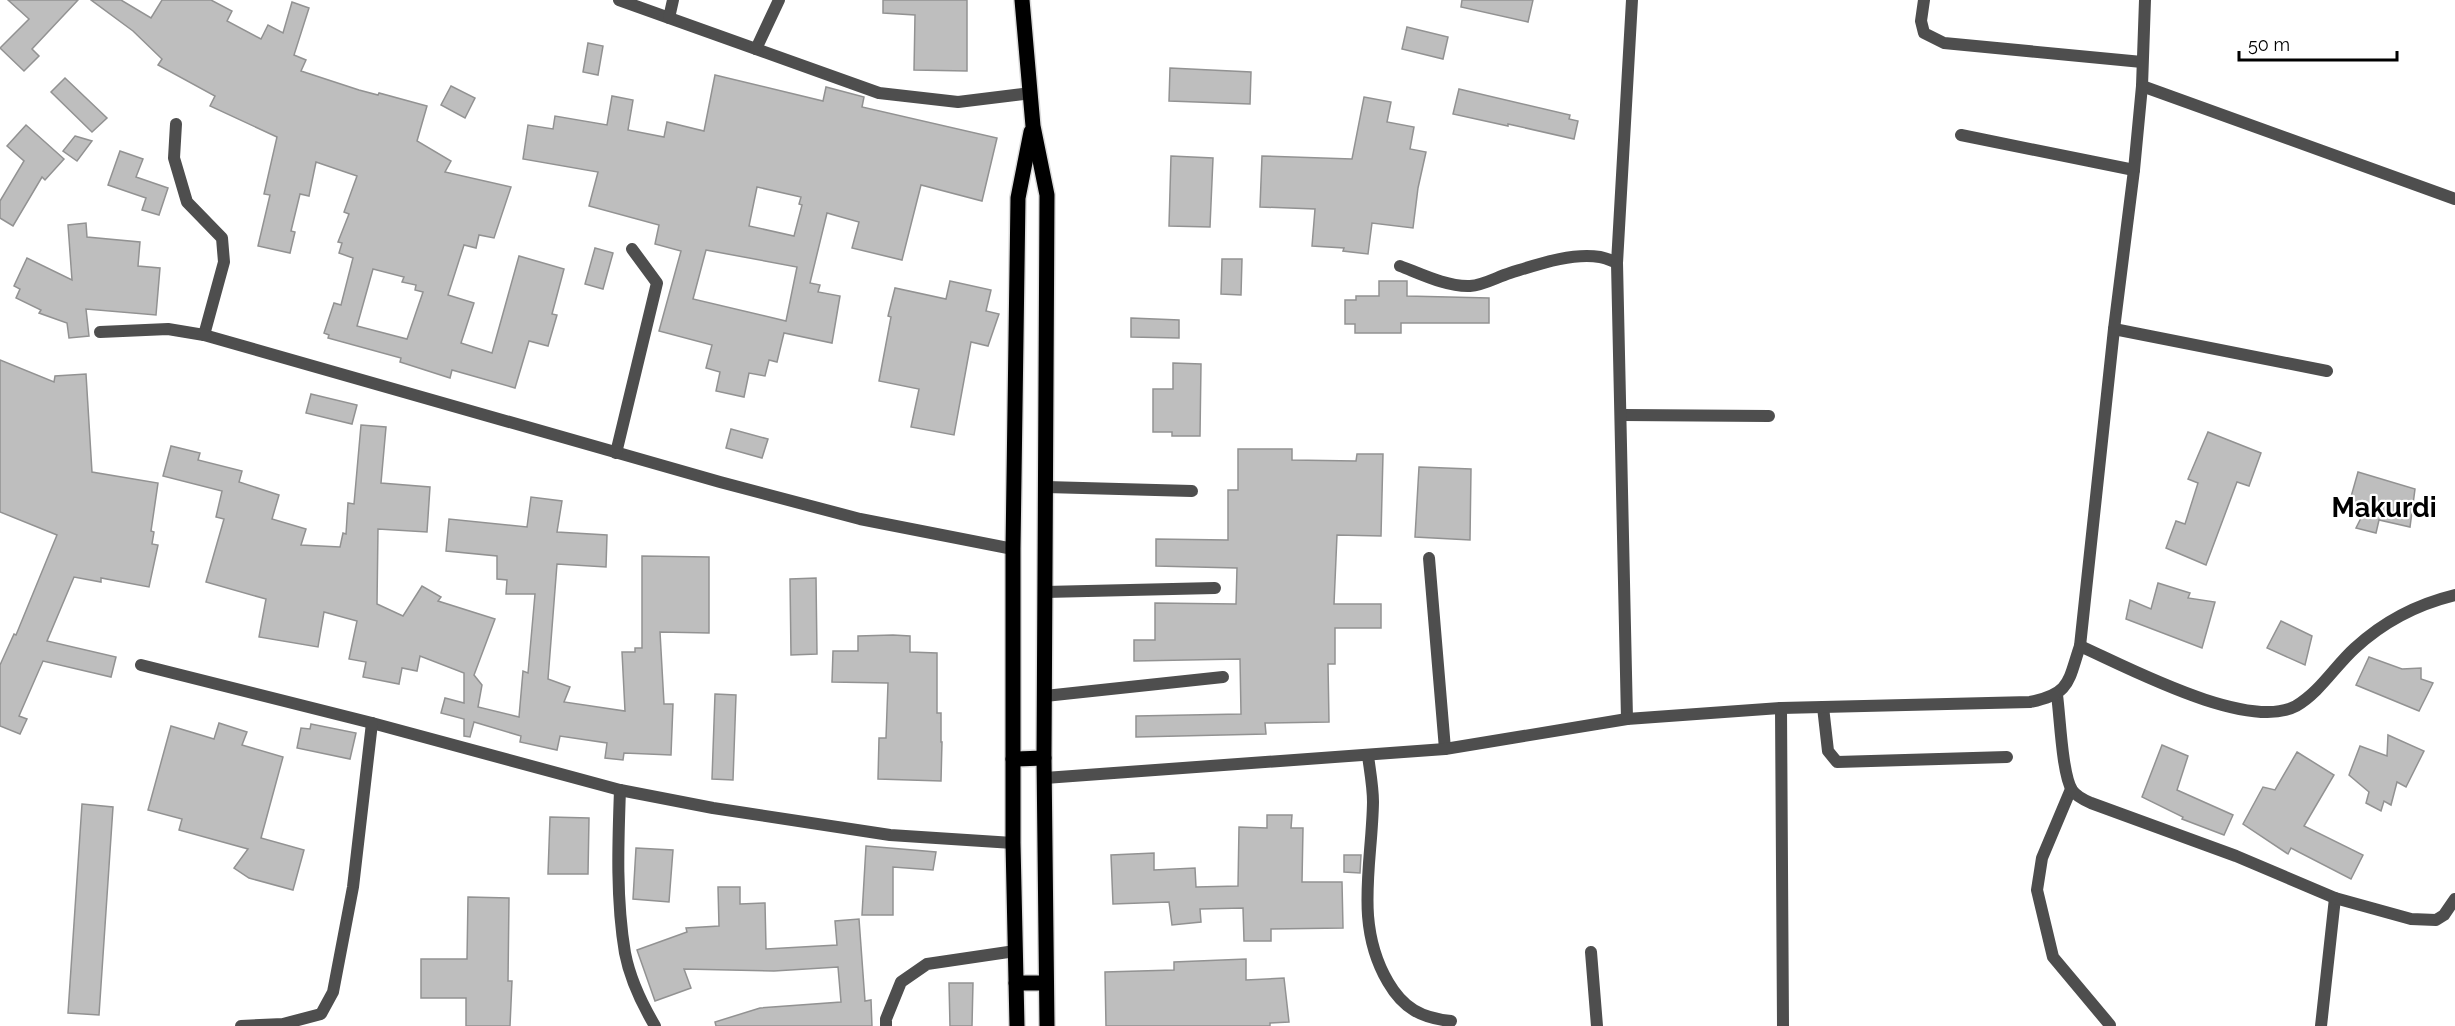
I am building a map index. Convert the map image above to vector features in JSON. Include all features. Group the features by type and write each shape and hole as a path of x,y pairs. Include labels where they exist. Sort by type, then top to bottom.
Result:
{"main road":[{"path":"1022,0 1033,126 1047,195 1044,759 1047,1026"},
{"path":"1017,1026 1013,843 1013,549 1018,198 1033,126"},
{"path":"1013,759 1044,759"},
{"path":"1016,983 1046,983"}],"street":[{"path":"619,0 879,93 958,102 1031,93"},
{"path":"669,18 673,0"},
{"path":"756,49 779,0"},
{"path":"1628,719 1623,415 1617,263 1632,0"},
{"path":"1924,0 1921,21 1924,33 1944,42 2142,62"},
{"path":"1045,778 1445,749 1628,719 1781,708 2030,702 2057,695 2068,682 2080,646 2114,329 2134,170 2142,86 2145,0"},
{"path":"2142,86 2455,199"},
{"path":"176,124 174,158 187,202 222,238 224,262 204,335"},
{"path":"1961,135 2134,170"},
{"path":"616,453 657,283 632,249"},
{"path":"1400,266 1467,286 1575,258 1601,257 1617,263"},
{"path":"100,332 168,328 204,335 616,453 860,519 1013,549"},
{"path":"2114,329 2327,371"},
{"path":"1623,415 1769,416"},
{"path":"1046,487 1192,490"},
{"path":"1429,558 1445,749"},
{"path":"1045,592 1215,588"},
{"path":"2080,646 2156,680 2224,706 2257,712 2280,712 2296,706 2322,685 2355,648 2394,618 2436,599 2455,595"},
{"path":"141,665 372,723 620,790 713,808 890,835 1013,843"},
{"path":"1045,696 1223,677"},
{"path":"2057,695 2067,775 2071,789 2091,803 2236,856 2335,898 2411,919 2429,921 2444,915 2455,899"},
{"path":"1823,707 1828,752 1837,762 2007,757"},
{"path":"1781,708 1783,1026"},
{"path":"242,1026 283,1024 321,1014 333,992 352,887 372,723"},
{"path":"1368,756 1373,800 1367,884 1367,924 1373,948 1384,976 1400,1001 1417,1013 1430,1018 1451,1021"},
{"path":"2071,789 2042,858 2037,890 2053,957 2110,1025"},
{"path":"620,790 617,864 625,954 640,1000 655,1026"},
{"path":"2321,1026 2335,898"},
{"path":"886,1026 886,1018 901,982 927,964 1015,951"},
{"path":"1591,952 1596,1026"}],"building":[{"path":"8,0 78,0 32,49 39,56 24,71 0,48 29,19"},
{"path":"91,0 121,0 151,18 162,0 211,0 232,11 227,21 261,39 268,25 283,33 292,2 309,8 294,55 306,60 301,71 359,90 427,106 417,141 451,161 445,172 511,187 494,238 479,235 476,248 464,245 448,295 474,303 461,343 492,353 519,256 564,269 552,314 557,315 548,346 529,341 515,388 452,370 450,378 400,362 401,358 328,338 329,335 324,333 334,303 341,305 353,258 339,253 342,243 338,242 349,214 344,212 357,176 316,162 309,196 300,194 291,231 295,232 290,253 258,246 270,195 264,194 277,137 210,106 215,96 158,65 162,59 133,31","holes":["373,269 404,277 402,282 416,285 415,290 423,292 407,339 357,326"]},
{"path":"883,0 967,0 967,71 914,70 915,15 883,13"},
{"path":"1462,0 1533,0 1528,22 1461,7"},
{"path":"1407,27 1448,37 1443,59 1402,49"},
{"path":"588,43 603,46 598,75 583,72"},
{"path":"1170,68 1251,72 1250,104 1169,101"},
{"path":"715,75 823,101 826,87 864,97 862,107 997,138 982,201 921,185 902,260 852,248 859,222 827,213 810,283 820,285 818,292 840,296 832,343 784,333 777,362 769,360 765,376 749,373 744,397 716,391 720,372 706,368 712,345 659,331 681,251 655,244 659,225 589,206 598,172 523,159 528,125 553,129 555,116 607,125 612,96 633,100 628,130 664,137 667,122 704,131","holes":["757,187 801,197 799,204 802,205 794,236 749,226","706,250 797,267 786,321 693,299"]},
{"path":"65,78 107,118 92,132 51,92"},
{"path":"451,86 475,98 465,118 441,105"},
{"path":"1459,89 1570,115 1569,119 1578,121 1574,139 1453,114"},
{"path":"1364,97 1391,102 1387,122 1414,127 1410,149 1426,152 1418,188 1413,228 1372,223 1368,254 1343,251 1344,248 1312,246 1315,209 1260,207 1262,156 1352,159"},
{"path":"26,125 64,159 45,180 42,177 13,226 0,218 0,201 24,161 7,146"},
{"path":"75,136 92,141 77,161 63,151"},
{"path":"120,151 143,159 136,177 168,188 159,215 142,210 146,198 108,185"},
{"path":"1171,156 1213,158 1210,227 1169,226"},
{"path":"86,223 87,237 140,242 138,266 160,268 156,315 86,309 89,336 69,338 67,323 39,313 41,310 16,298 20,289 14,286 27,258 72,280 68,225"},
{"path":"595,248 613,253 603,289 585,284"},
{"path":"1222,259 1242,259 1241,295 1221,294"},
{"path":"950,281 991,290 986,311 999,314 988,346 971,342 954,435 911,427 919,389 879,381 891,317 888,316 895,288 946,299"},
{"path":"1379,281 1407,281 1407,296 1489,298 1489,323 1401,323 1401,333 1355,333 1355,324 1345,324 1345,300 1356,300 1356,296 1379,296"},
{"path":"1131,318 1179,320 1179,338 1131,337"},
{"path":"0,360 54,382 55,376 86,374 92,472 158,483 151,531 154,532 152,544 158,545 149,587 101,578 101,582 74,577 47,641 116,657 111,677 43,661 19,716 27,719 20,734 0,726 0,665 14,634 16,635 57,535 0,512"},
{"path":"1173,363 1201,364 1200,436 1172,436 1172,432 1153,432 1153,389 1173,389"},
{"path":"311,394 357,405 352,424 306,413"},
{"path":"361,425 386,427 381,483 430,487 427,532 378,529 377,604 403,616 422,586 441,597 438,601 495,619 474,675 482,685 478,707 519,717 523,671 528,673 535,594 506,594 507,580 497,579 497,556 446,551 449,519 527,527 531,497 562,501 557,532 607,535 606,567 557,564 548,679 570,687 564,702 625,711 622,652 635,652 635,648 642,648 642,556 709,557 709,633 660,632 664,704 673,704 671,755 624,753 623,760 605,758 607,743 560,736 557,750 520,742 521,736 474,722 470,737 464,736 464,719 441,713 445,698 464,703 464,673 420,656 417,671 402,668 399,684 363,677 366,662 349,659 357,621 324,612 318,647 259,637 266,599 206,582 224,519 216,517 222,491 163,476 171,446 200,453 198,460 242,471 239,482 279,495 272,519 306,529 301,545 340,547 343,533 346,534 348,503 354,504"},
{"path":"731,429 768,439 762,458 726,448"},
{"path":"2208,432 2261,453 2249,486 2237,482 2206,565 2166,548 2176,521 2185,524 2198,483 2188,479"},
{"path":"1238,449 1292,449 1292,460 1356,461 1357,454 1383,454 1381,536 1337,535 1334,604 1381,604 1381,628 1335,628 1335,664 1328,664 1329,722 1265,723 1266,734 1136,737 1136,716 1241,714 1240,659 1134,661 1134,640 1155,640 1155,603 1236,604 1237,568 1156,566 1156,539 1228,540 1228,490 1238,490"},
{"path":"1419,467 1471,469 1470,540 1415,537"},
{"path":"2358,472 2415,489 2410,527 2379,520 2376,533 2356,528 2363,514 2347,511"},
{"path":"816,578 817,654 791,655 790,579"},
{"path":"2158,583 2190,593 2188,598 2215,602 2202,648 2126,619 2130,600 2151,609"},
{"path":"2281,621 2312,636 2305,665 2267,648"},
{"path":"858,636 910,636 910,652 937,653 937,713 941,713 942,742 941,781 878,779 879,738 886,738 888,683 832,682 833,651 858,651"},
{"path":"2369,657 2402,669 2421,668 2421,679 2433,683 2419,711 2356,685"},
{"path":"715,694 736,695 733,780 712,779"},
{"path":"219,723 247,732 242,745 283,757 261,838 304,850 293,890 249,878 234,868 248,849 179,830 182,819 148,810 171,726 214,739"},
{"path":"311,724 356,733 350,759 297,748 301,728 310,729"},
{"path":"2388,735 2424,751 2406,787 2397,782 2391,805 2384,801 2381,811 2366,803 2369,792 2349,775 2360,746 2387,756"},
{"path":"2162,745 2188,756 2177,790 2233,815 2224,835 2182,819 2183,817 2142,797"},
{"path":"2297,752 2334,775 2304,826 2363,855 2351,879 2291,848 2288,854 2243,824 2263,787 2275,790"},
{"path":"82,804 113,807 99,1015 68,1013"},
{"path":"1267,815 1292,815 1291,828 1303,828 1302,882 1342,882 1343,928 1271,929 1271,941 1244,941 1243,908 1200,909 1201,922 1172,925 1169,902 1113,904 1111,855 1154,853 1154,870 1195,868 1196,887 1238,886 1239,827 1267,828"},
{"path":"550,817 589,818 588,874 548,874"},
{"path":"866,846 936,852 933,870 893,867 893,915 862,915"},
{"path":"636,848 673,850 669,902 633,899"},
{"path":"1344,855 1361,855 1360,873 1344,872"},
{"path":"718,887 740,887 740,904 765,903 766,949 837,945 835,921 859,919 865,1001 871,1000 872,1026 716,1026 715,1022 760,1008 841,1002 838,967 774,971 684,969 691,988 655,1001 637,950 687,932 686,928 719,926"},
{"path":"468,897 509,898 508,981 512,981 510,1026 466,1026 466,998 421,998 421,959 467,959"},
{"path":"1246,959 1246,980 1284,978 1289,1022 1270,1023 1270,1026 1106,1026 1105,972 1174,970 1174,962"},
{"path":"949,983 973,983 972,1026 950,1026"}],"district":[{"name":"Makurdi","path":"2384,507"}]}
